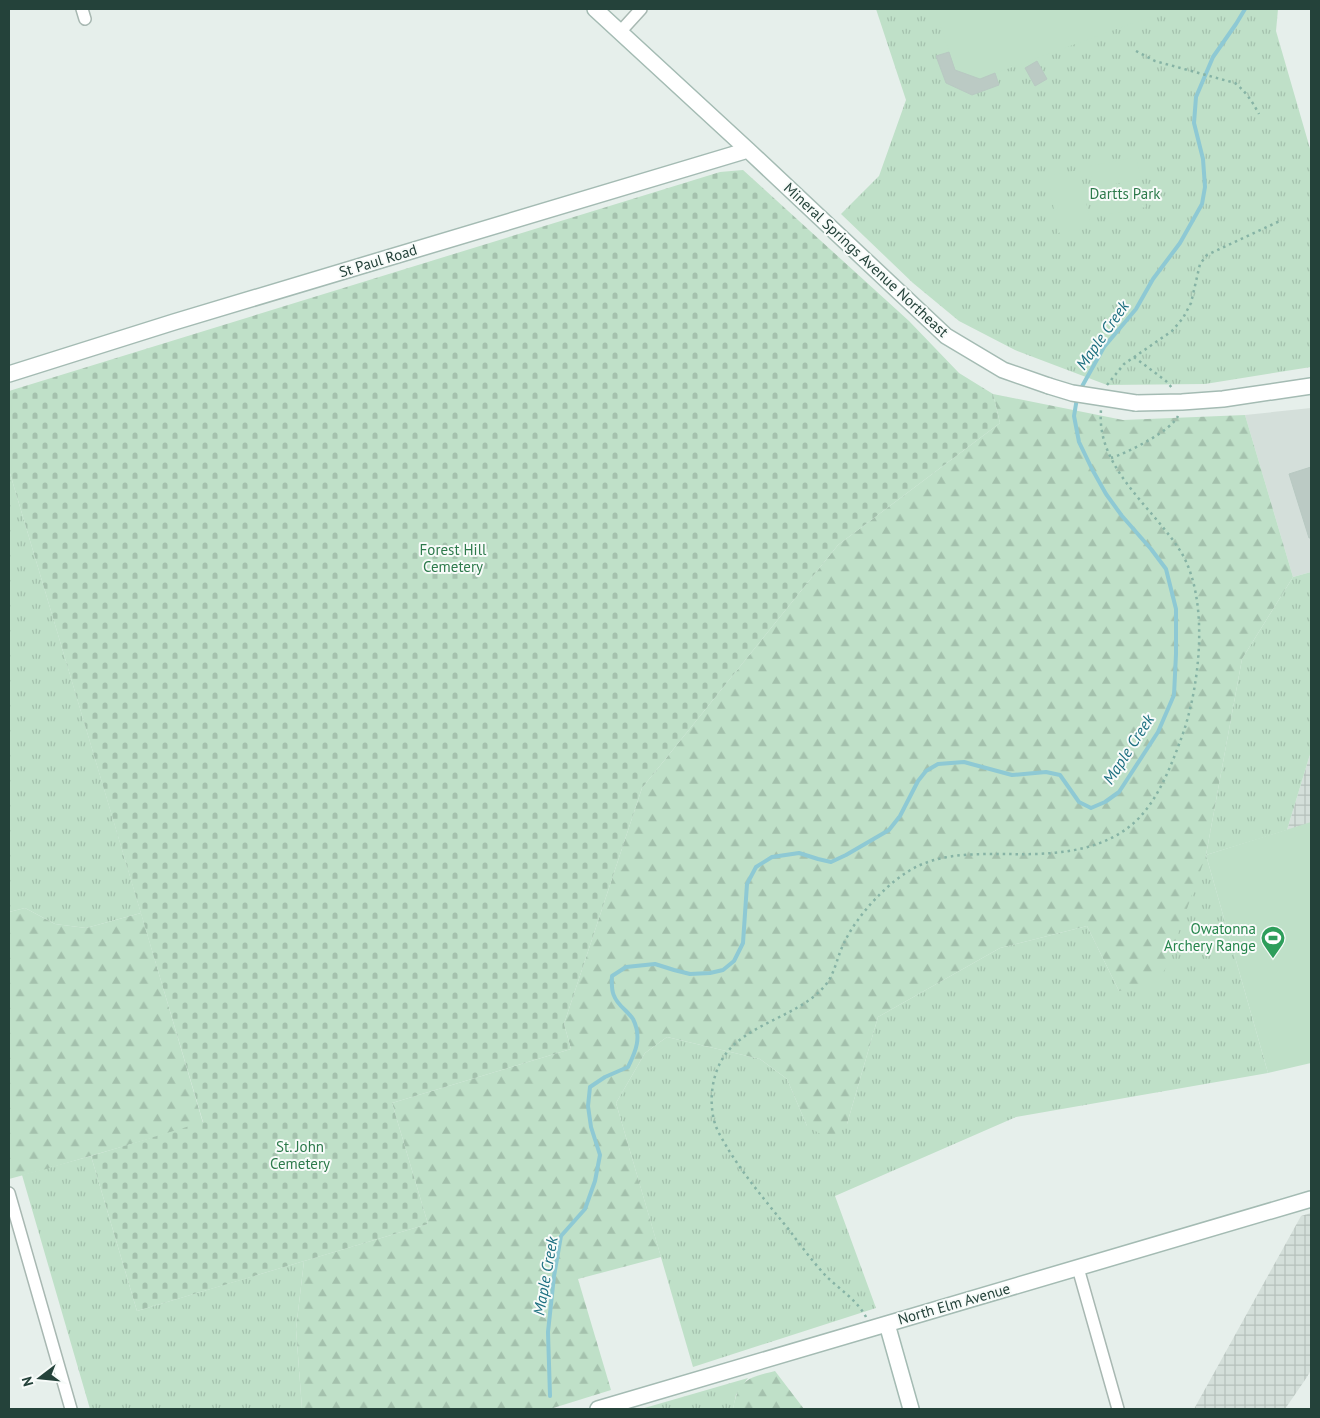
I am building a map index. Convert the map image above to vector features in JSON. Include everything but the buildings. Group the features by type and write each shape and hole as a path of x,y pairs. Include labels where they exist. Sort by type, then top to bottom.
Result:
{"street":[{"name":"Mineral Springs Avenue Northeast","path":"594,9 748,150 946,336 1004,370 1072,393 1136,403 1182,402 1311,386"},
{"path":"620,32 641,9"},
{"name":"St Paul Road","path":"9,374 174,322 748,150"},
{"path":"9,1194 71,1409"},
{"name":"North Elm Avenue","path":"598,1409 1311,1199"},
{"path":"1078,1268 1118,1409"},
{"path":"887,1324 912,1409"}],"path":[{"path":"1136,51 1154,61 1235,83 1252,100 1259,114"},
{"path":"870,1329 861,1308 825,1275 752,1185 725,1144 714,1123 712,1093 722,1059 733,1046 764,1024 787,1014 819,993 828,982 835,968 842,945 854,925 872,903 897,880 916,867 952,856 1058,852 1084,848 1118,835 1139,818 1154,798 1182,738 1191,708 1198,674 1199,631 1196,595 1182,553 1129,486 1111,458 1127,453 1178,418 1182,402 1166,381 1134,357 1172,331 1183,318 1193,298 1200,264 1207,255 1282,220"}],"shaded area":[{"path":"1311,408 1311,572 1293,577 1245,415"},
{"path":"1311,751 1311,823 1287,830"},
{"path":"1311,1213 1311,1370 1307,1377 1285,1409 1194,1409 1301,1216"}],"green space":[{"name":"Dartts Park","path":"876,9 1278,9 1276,31 1311,152 1311,367 1205,384 1107,385 1015,350 959,321 913,283 841,214 879,176 906,100"},
{"path":"935,9 1153,9 1155,15 980,79 955,70"},
{"path":"1136,157 1141,179 1094,188 1090,166"},
{"name":"Forest Hill Cemetery","path":"743,170 909,321 959,373 993,394 1000,423 838,545 642,788 564,1024 571,1049 392,1103 428,1224 137,1311 91,1156 203,1122 9,470 9,391 720,172"},
{"path":"1080,170 1091,227 1058,233 1048,176"},
{"path":"1141,185 1146,207 1099,216 1094,194"},
{"path":"993,394 1123,420 1245,415 1293,577 1242,659 1206,855 1166,968 1152,986 1119,991 1087,926 1000,948 878,1017 847,1124 829,1139 807,1126 787,1079 760,1059 667,1037 645,1053 616,1103 661,1257 578,1279 611,1390 550,1409 302,1409 296,1329 304,1261 428,1224 392,1103 571,1049 564,1024 642,788 838,545 1000,423"},
{"path":"9,470 141,913 86,928 55,924 25,908 9,912"},
{"path":"1311,572 1311,751 1287,830 1206,855 1242,659 1293,577"},
{"name":"Owatonna Archery Range","path":"1311,822 1311,1063 1268,1073 1206,855"},
{"path":"1206,855 1268,1073 1016,1117 835,1196 876,1308 693,1367 616,1103 645,1053 667,1037 760,1059 787,1079 807,1126 847,1124 878,1017 1000,948 1087,926 1119,991"},
{"path":"25,908 55,924 86,928 141,913 203,1123 9,1179 9,912"},
{"path":"91,1156 137,1311 304,1261 296,1329 302,1409 90,1409 22,1175"},
{"path":"775,1371 804,1409 733,1409 738,1391 746,1381"},
{"path":"748,1378 736,1395 733,1409 641,1409"}],"waterway":[{"name":"Maple Creek","path":"1080,390 1104,347 1136,309 1153,279 1180,243 1202,204 1205,187 1203,159 1194,123 1196,97 1213,57 1245,9"},
{"name":"Maple Creek","path":"550,1396 548,1332 554,1276 561,1236 585,1209 595,1181 600,1155 591,1127 588,1106 590,1087 605,1077 628,1067 637,1044 636,1026 632,1018 615,999 612,976 626,967 655,964 690,974 723,970 734,961 743,943 747,884 756,867 772,857 799,853 831,862 846,855 889,830 900,816 918,781 926,771 938,764 964,762 1012,775 1046,772 1060,775 1079,802 1091,808 1105,802 1119,792 1158,732 1174,695 1176,609 1166,569 1106,494 1079,442 1074,416 1077,398"}],"place":[{"name":"Owatonna Archery Range","path":"1273,959"}],"park label":[{"name":"St. John Cemetery","path":"300,1156"}]}
